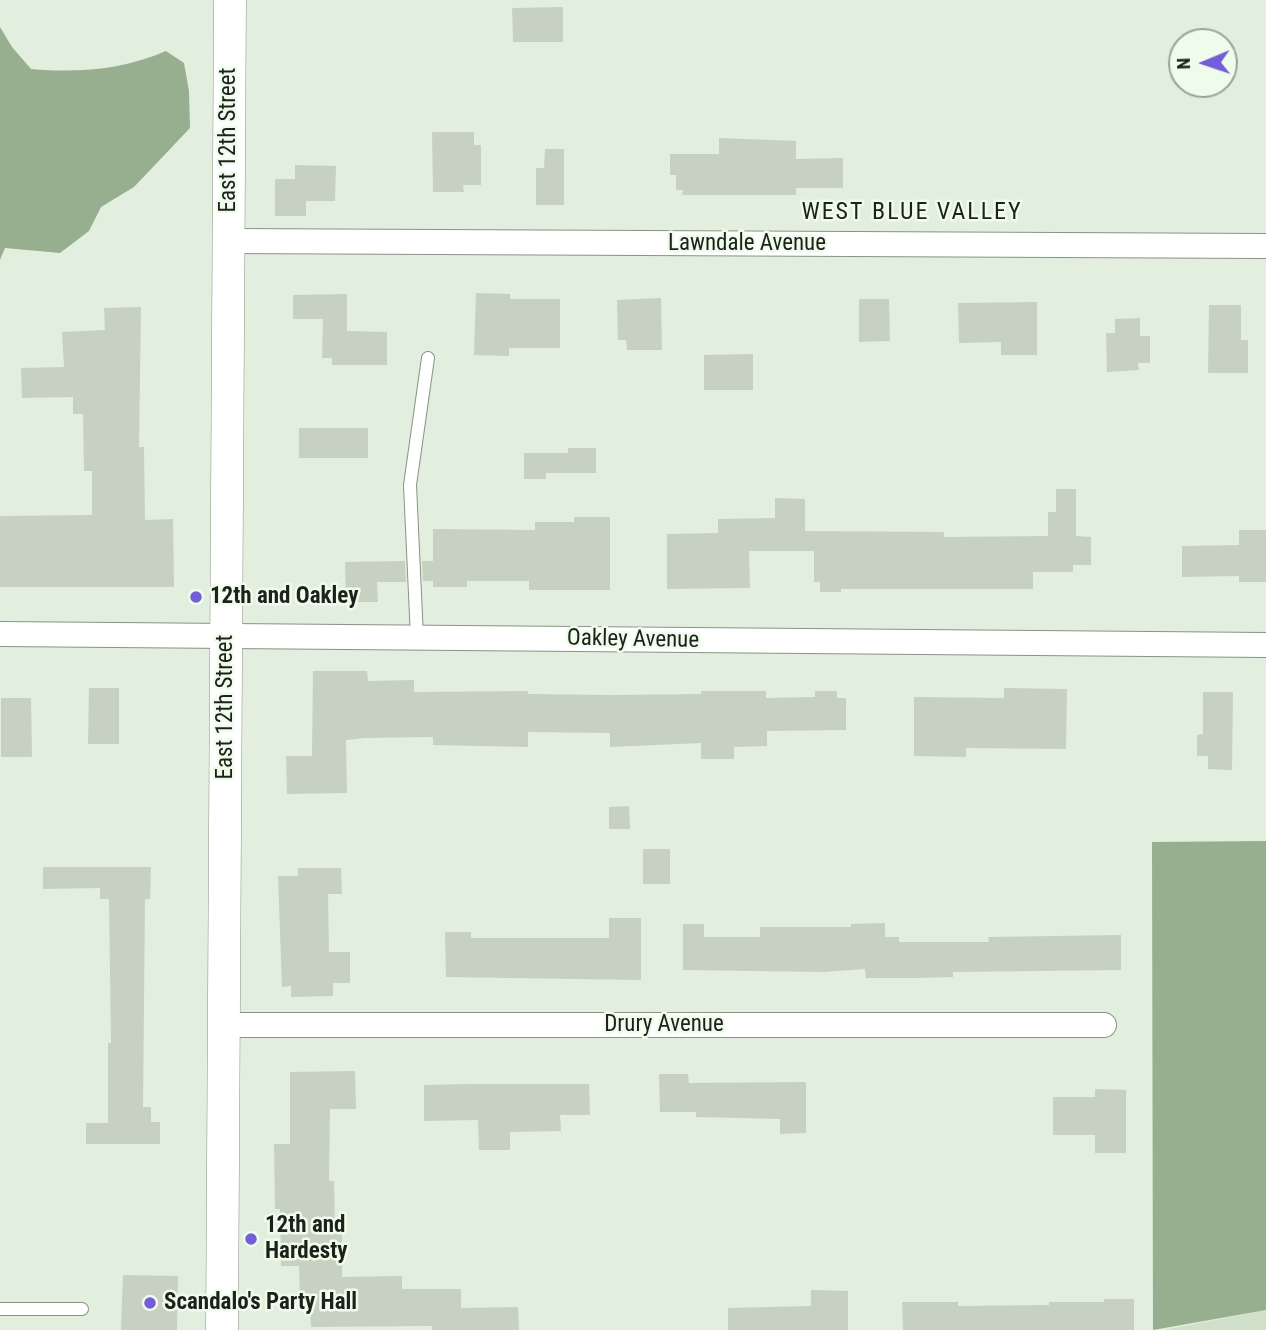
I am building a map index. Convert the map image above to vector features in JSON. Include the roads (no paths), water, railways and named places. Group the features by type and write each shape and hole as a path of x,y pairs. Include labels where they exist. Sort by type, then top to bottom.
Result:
{"street":[{"name":"East 12th Street","path":"222,1330 230,0"},
{"name":"Lawndale Avenue","path":"229,241 1266,246"},
{"name":"Oakley Avenue","path":"0,634 1266,645"},
{"name":"Drury Avenue","path":"223,1026 1104,1025"}],"lane":[{"path":"417,638 410,485 428,358"},
{"path":"0,1309 82,1310"}],"place":[{"name":"12th and Oakley","path":"196,597"},
{"name":"12th and Hardesty","path":"251,1239"},
{"name":"Scandalo's Party Hall","path":"150,1303"}],"district":[{"name":"WEST BLUE VALLEY","path":"912,213"}]}
